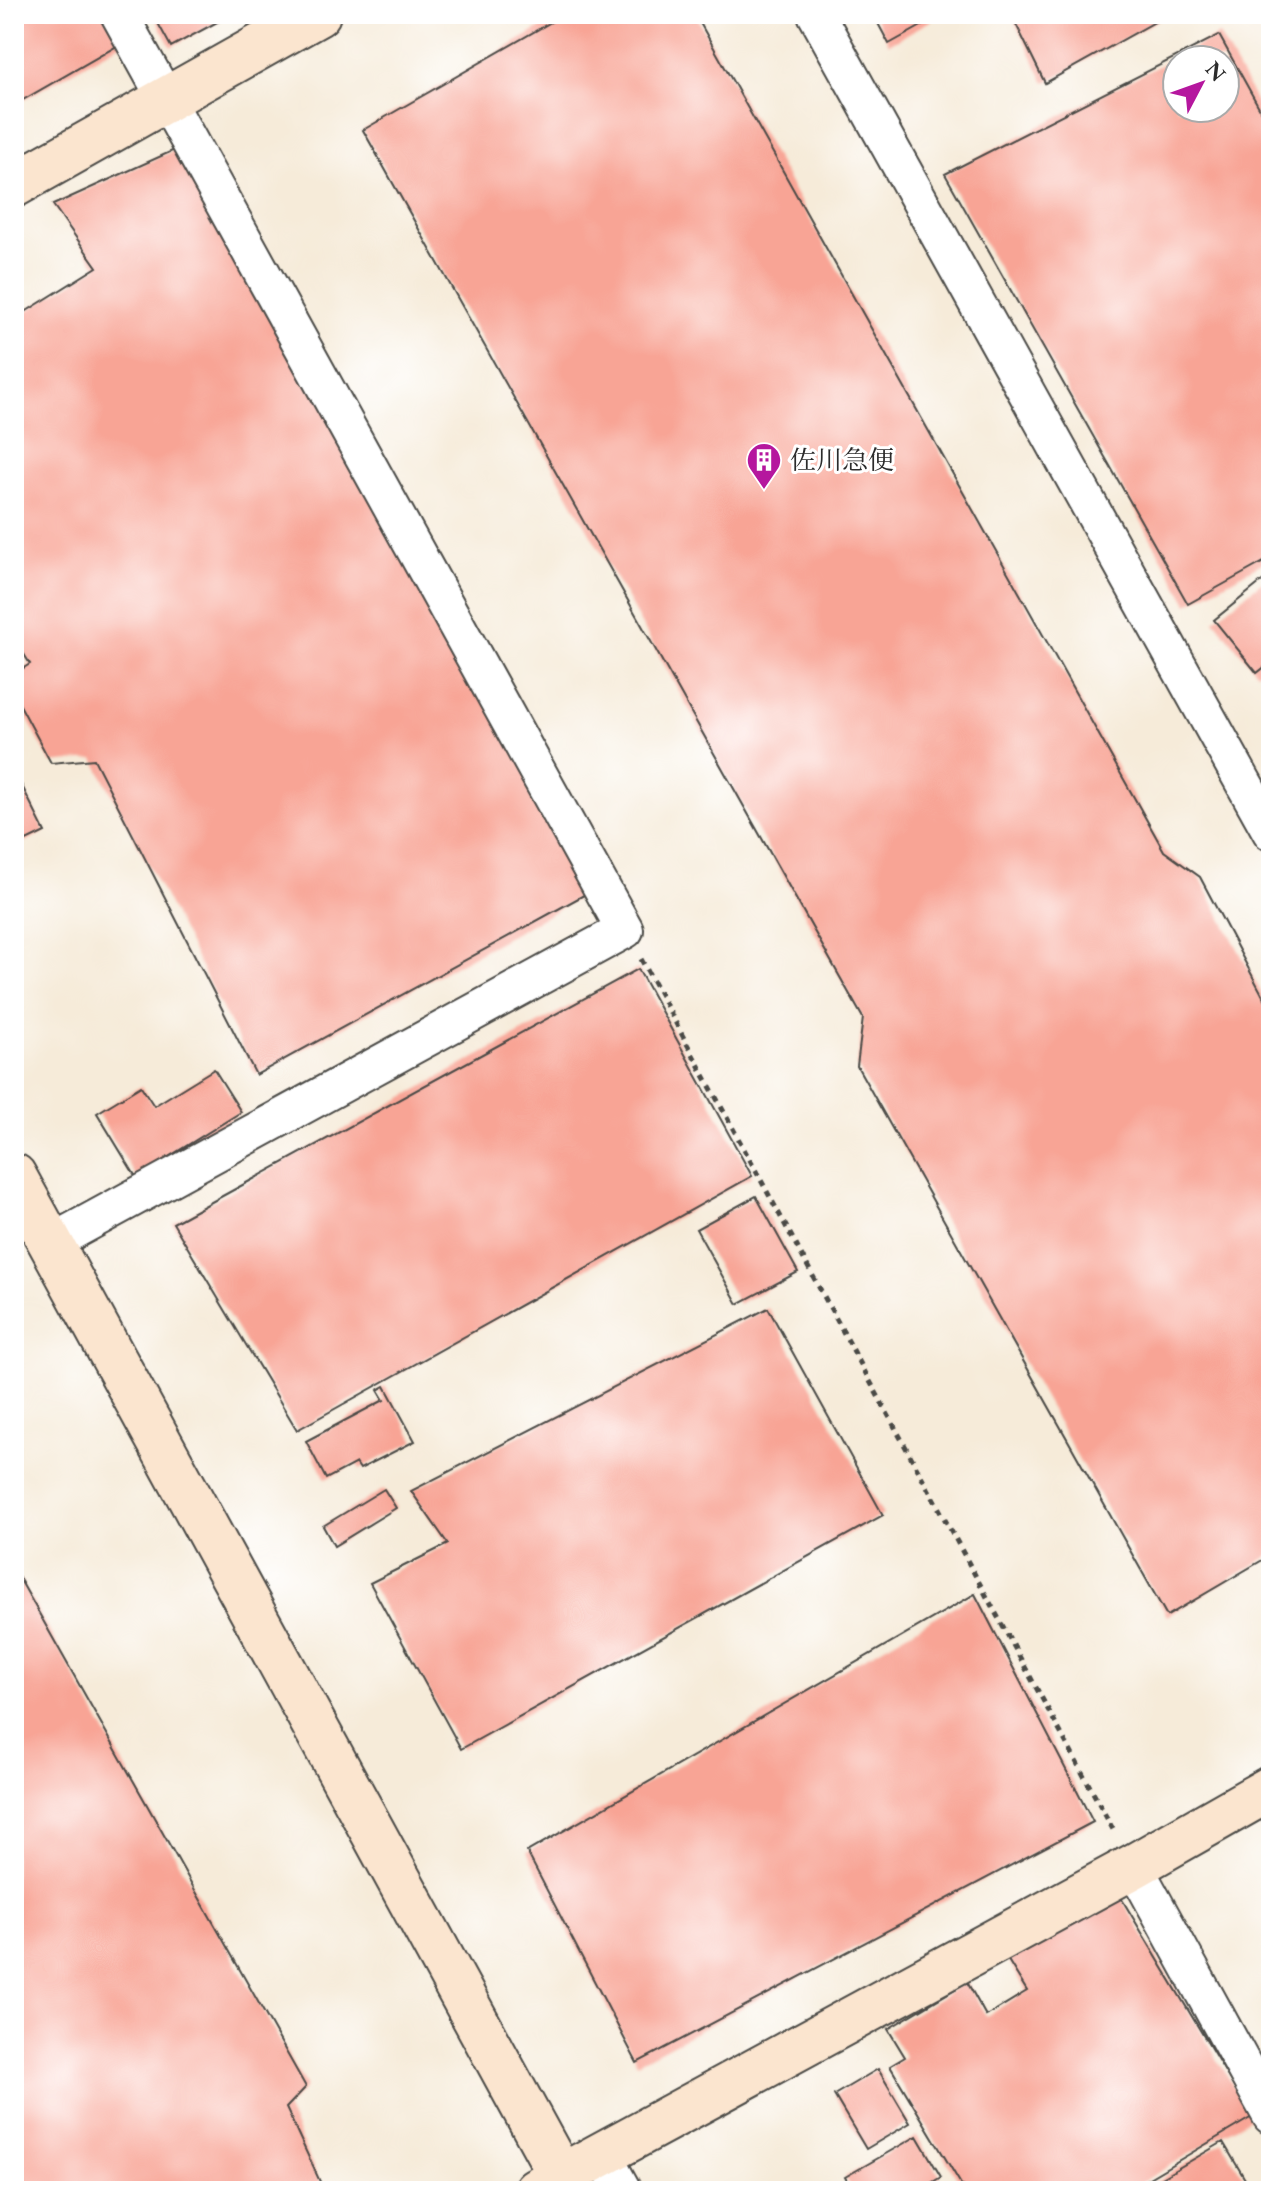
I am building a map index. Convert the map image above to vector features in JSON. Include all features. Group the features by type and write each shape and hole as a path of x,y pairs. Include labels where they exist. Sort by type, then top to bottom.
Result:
{"street":[{"path":"49,1244 625,930 119,14"},
{"path":"14,185 318,14"},
{"path":"816,14 1271,832"},
{"path":"14,1176 548,2184 613,2173 1271,1788"},
{"path":"1134,1866 1271,2116"}],"path":[{"path":"625,930 1134,1866"}],"building":[{"path":"14,14 106,14 122,43 14,105"},
{"path":"153,14 232,14 171,47"},
{"name":"佐川急便","path":"565,14 695,14 1164,851 1200,877 1271,1011 1271,1555 1167,1616 857,1066 863,1018 363,130"},
{"path":"873,14 943,14 889,44"},
{"path":"1011,14 1169,14 1045,83"},
{"path":"1219,35 1224,44 1201,44"},
{"path":"1161,64 1161,124 1241,124 1241,75 1271,129 1271,558 1188,604 945,174"},
{"path":"181,147 593,890 256,1075 94,759 51,763 14,694 14,674 30,664 14,638 14,319 97,267 53,205"},
{"path":"1271,574 1271,662 1257,673 1214,620"},
{"path":"20,782 45,832 14,847 14,785"},
{"path":"638,969 752,1176 297,1430 173,1223"},
{"path":"214,1069 241,1112 136,1177 97,1113 141,1086 154,1106"},
{"path":"756,1196 798,1272 738,1304 696,1229"},
{"path":"768,1308 883,1515 461,1749 370,1583 448,1544 411,1491"},
{"path":"385,1386 415,1441 360,1469 356,1463 326,1479 306,1441 384,1400 378,1390"},
{"path":"384,1489 396,1508 334,1546 323,1526"},
{"path":"14,1569 306,2087 286,2108 322,2186 313,2191 14,2191"},
{"path":"975,1594 1093,1822 637,2063 527,1852"},
{"path":"1117,1891 1252,2117 1127,2191 965,2191 890,2066 905,2057 888,2029 967,1982 986,2016 1027,1991 1006,1957"},
{"path":"878,2069 910,2123 866,2149 834,2095"},
{"path":"917,2136 941,2177 918,2191 853,2191 845,2177"},
{"path":"1223,2142 1252,2191 1139,2191"}],"place":[{"name":"佐川急便","path":"764,491"}]}
